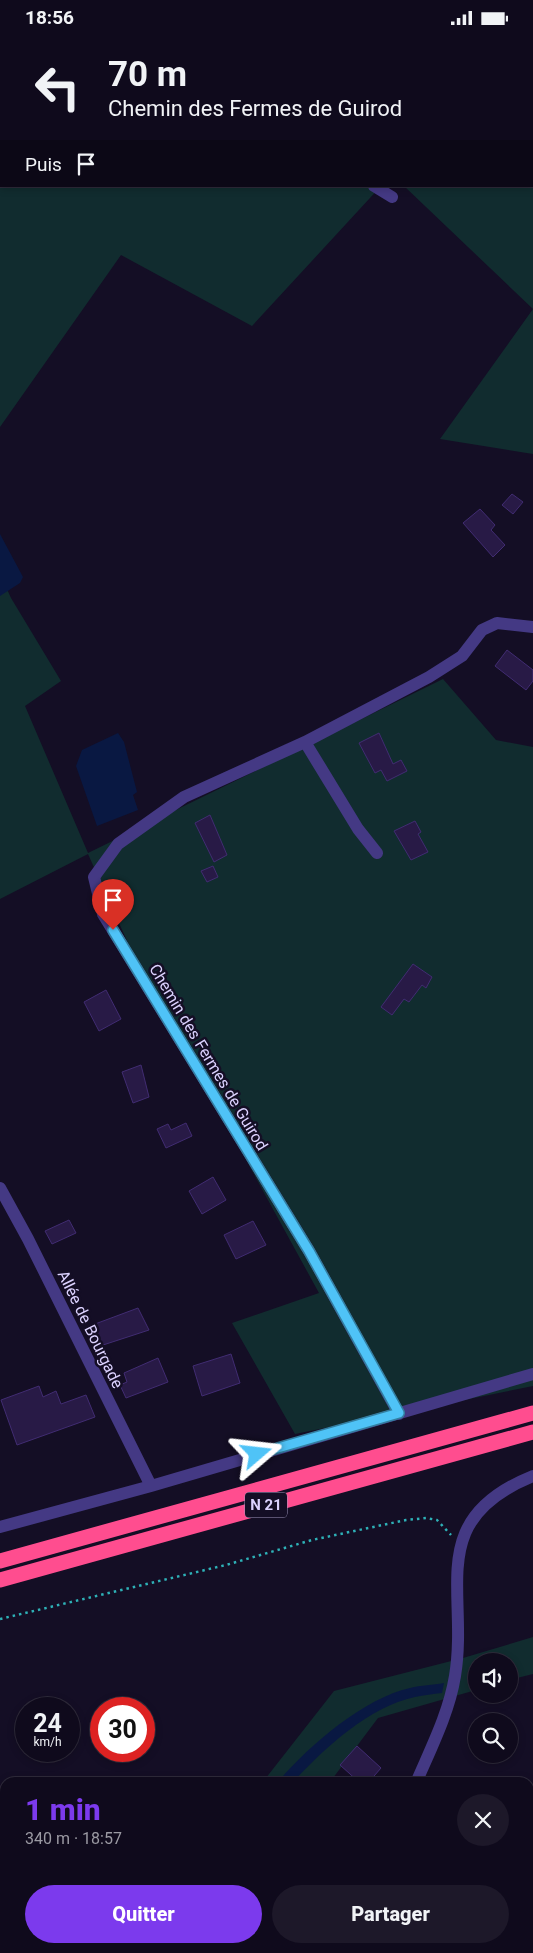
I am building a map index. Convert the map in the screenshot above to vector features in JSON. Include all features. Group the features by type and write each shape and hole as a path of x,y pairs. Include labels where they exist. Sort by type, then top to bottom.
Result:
{"highway":[{"name":"N 21","path":"0,1561 533,1413"},
{"name":"N 21","path":"0,1580 533,1432"}],"street":[{"path":"376,187 392,197"},
{"name":"Chemin des Fermes de Guirod","path":"399,1413 309,1251 103,914 94,877 118,844 184,797 306,742 429,677 462,656 482,630 497,623 533,627"},
{"path":"306,742 358,829 378,853"},
{"name":"Allée de Bourgade","path":"0,1188 28,1239 151,1486"},
{"path":"0,1527 151,1486 533,1373"},
{"path":"419,1777 452,1694 456,1674 458,1632 457,1559 471,1525 484,1505 503,1490 533,1476"}],"path":[{"path":"0,1619 144,1586 312,1540 406,1520 426,1518 437,1520 450,1535 457,1559"}],"green space":[{"path":"0,187 380,187 252,326 121,255 0,427"},
{"path":"405,187 533,187 533,309"},
{"path":"533,309 533,454 440,439"},
{"path":"0,574 11,598 61,681 25,706 88,853 443,679 496,740 533,747 533,1386 295,1434 232,1323 319,1293 132,952 88,854 0,899"},
{"path":"533,1637 533,1674 518,1678 518,1653 480,1653"},
{"path":"468,1656 468,1692 378,1718 334,1777 267,1777 334,1691"}],"water":[{"path":"0,534 23,577 20,583 0,596"},
{"path":"118,733 124,742 137,792 133,795 138,810 97,826 76,766 82,750"},
{"path":"444,1683 442,1693 418,1696 380,1710 333,1743 298,1777 282,1777 320,1740 356,1713 392,1693 414,1687"}],"building":[{"path":"512,494 523,502 513,514 502,505"},
{"path":"480,509 495,525 491,530 505,545 493,557 463,523"},
{"path":"507,650 533,670 533,681 526,690 495,666"},
{"path":"379,733 393,764 401,760 407,771 387,781 381,770 375,773 359,743"},
{"path":"210,815 227,855 214,862 195,823"},
{"path":"415,821 421,832 418,834 428,852 411,860 394,831"},
{"path":"213,866 218,877 207,882 201,871"},
{"path":"413,964 432,977 426,988 422,985 409,1002 404,999 392,1015 381,1007"},
{"path":"106,990 121,1019 99,1031 84,1002"},
{"path":"141,1065 149,1097 133,1103 122,1072"},
{"path":"186,1123 192,1136 166,1148 157,1129 168,1124 171,1130"},
{"path":"213,1177 226,1200 202,1214 189,1191"},
{"path":"69,1220 76,1233 52,1244 45,1231"},
{"path":"253,1221 266,1245 236,1259 224,1235"},
{"path":"138,1308 149,1330 100,1346 98,1341 93,1343 87,1327"},
{"path":"231,1354 240,1383 202,1396 193,1366"},
{"path":"158,1358 168,1382 126,1398 120,1385 127,1382 124,1373"},
{"path":"39,1386 43,1397 56,1391 61,1404 86,1395 95,1417 17,1445 1,1400"},
{"path":"357,1746 381,1768 373,1777 353,1777 340,1765"}],"route":[{"path":"113,930 309,1251 399,1413 257,1454"}]}
